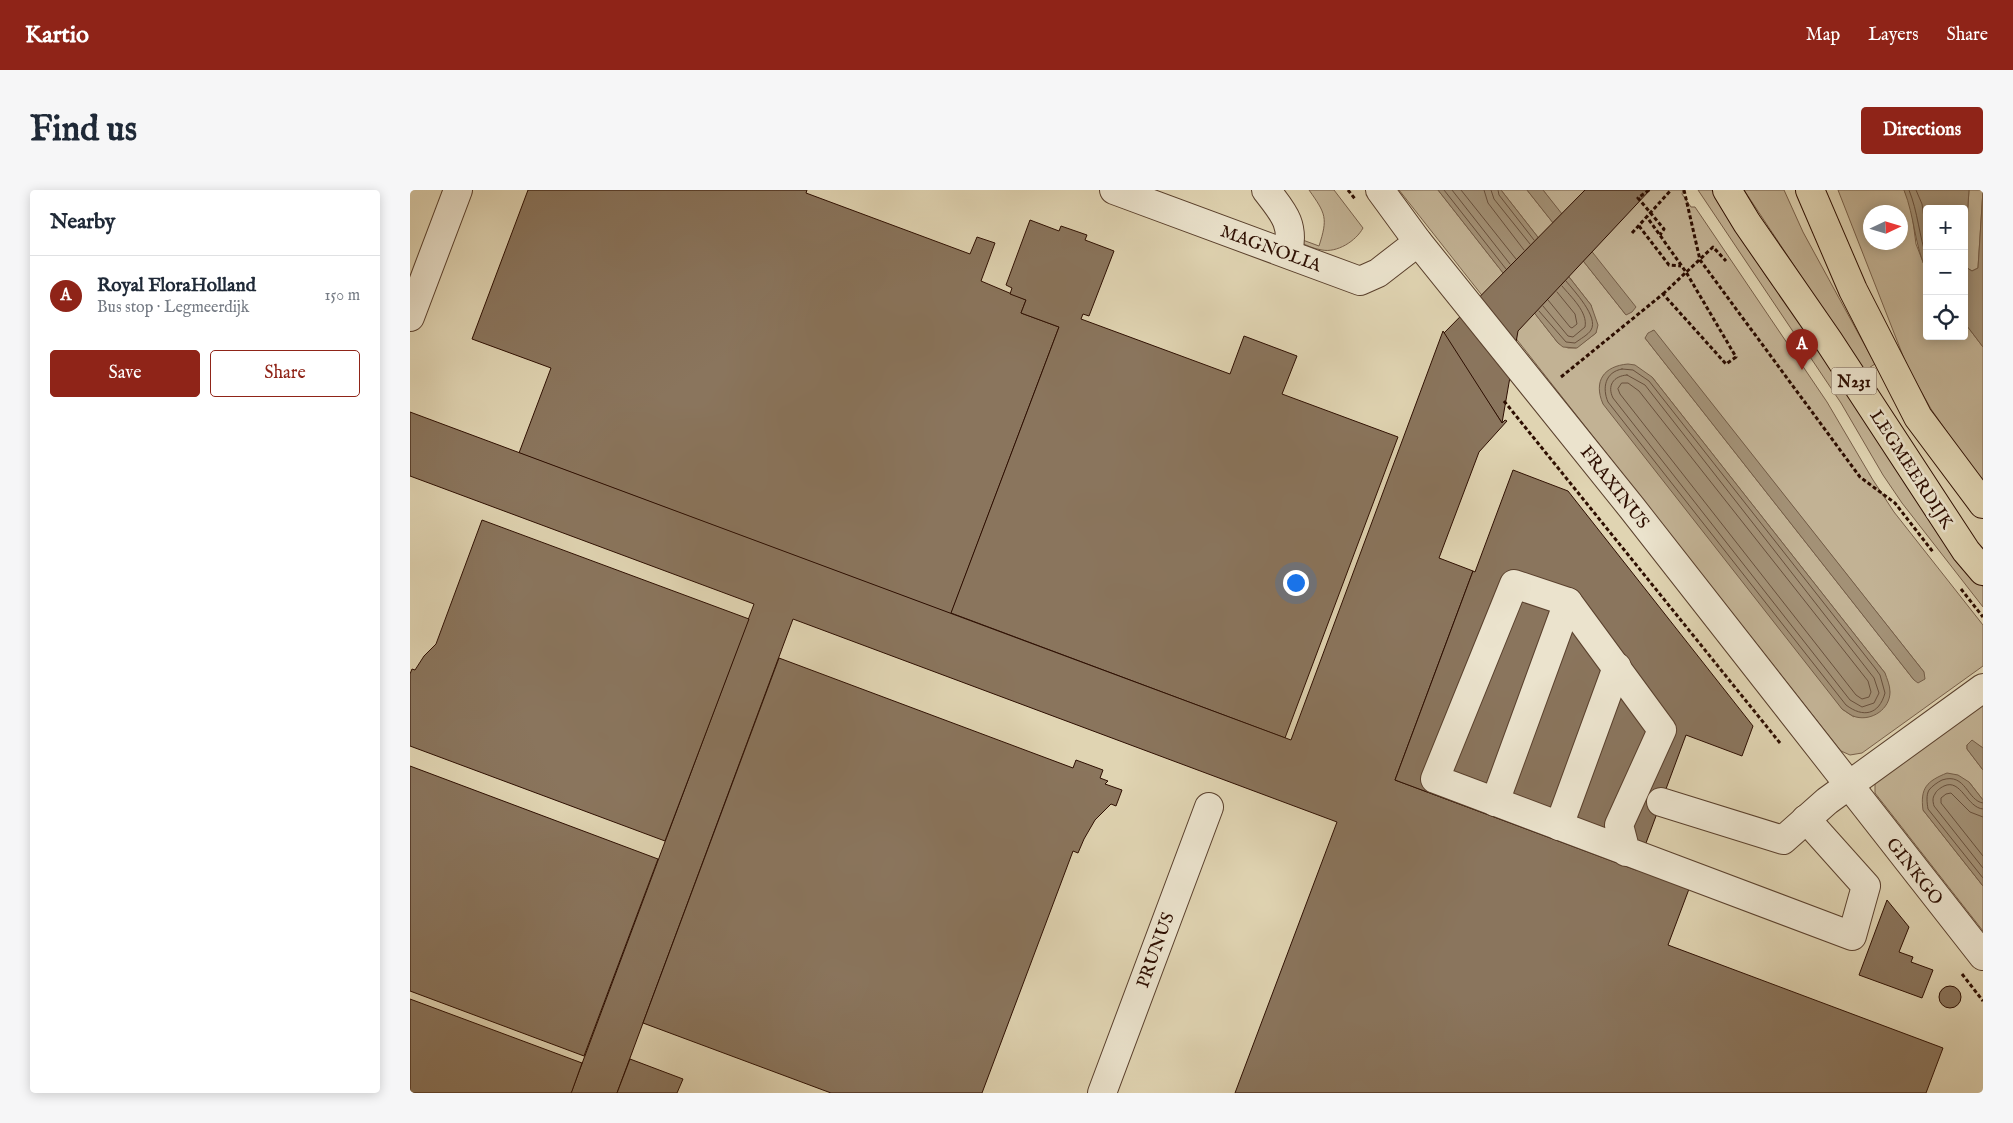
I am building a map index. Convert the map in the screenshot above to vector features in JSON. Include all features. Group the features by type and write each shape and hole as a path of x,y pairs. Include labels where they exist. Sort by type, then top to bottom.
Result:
{"main road":[{"name":"LEGMEERDIJK","path":"1727,190 1747,223 1828,340 1966,550 1983,571"},
{"name":"LEGMEERDIJK","path":"1810,190 1853,290 1918,417 1983,504"}],"street":[{"path":"410,318 458,190"},
{"name":"MAGNOLIA","path":"1114,190 1288,253 1360,282 1378,273 1418,242"},
{"path":"1266,190 1289,222 1291,240 1288,253"},
{"name":"FRAXINUS","path":"1380,190 1418,242 1848,786"},
{"path":"1626,852 1619,825 1662,730 1568,602 1514,584 1435,779 1626,852 1852,936 1866,886 1806,819"},
{"path":"1495,802 1568,602"},
{"path":"1559,826 1617,668"},
{"path":"1661,802 1783,840 1848,786 1983,688"},
{"name":"GINKGO","path":"1848,786 1983,956"},
{"name":"PRUNUS","path":"1102,1093 1208,807"}],"path":[{"path":"1649,190 1638,198 1664,229 1660,236"},
{"path":"1632,233 1671,190"},
{"name":"LEGMEERDIJK","path":"1684,190 1700,260 1860,477 1895,503 1936,556"},
{"path":"1647,217 1686,272 1736,357 1726,364 1663,294"},
{"path":"1639,226 1669,265 1682,266"},
{"path":"1515,415 1663,294 1713,247 1726,261"},
{"path":"1504,401 1783,747"},
{"path":"1960,586 1983,617"},
{"path":"1959,970 1983,1001"}],"shaded area":[{"path":"1309,190 1334,190 1363,228 1360,233 1346,245 1334,250 1316,249 1299,242 1300,239 1319,246 1324,229 1324,216"},
{"path":"1399,190 1438,190 1558,343 1568,348 1576,348 1596,333 1591,305 1501,190 1527,190 1626,315 1568,223 1543,190 1683,190 1682,194 1691,207 1695,207 1827,402 1894,512 1983,625 1983,666 1862,753 1850,755 1841,751","holes":["1653,330 1924,672 1914,680 1645,338","1652,377 1885,673 1854,717 1842,709"]},
{"path":"1698,190 1712,190 1766,276 1799,321 1952,547 1983,587 1983,607 1902,503 1883,475 1841,403"},
{"path":"1744,190 1784,190 1803,232 1875,364 1864,371"},
{"path":"1838,190 1904,190 1911,206 1916,244 1923,262 1923,340 1968,340 1968,327 1983,347 1983,483 1931,409 1907,366"},
{"path":"1969,190 1983,190 1978,268 1972,271 1968,268"},
{"path":"1983,703 1983,748 1972,741 1967,745 1967,749 1983,770 1983,800 1969,782 1923,810 1983,886 1983,931 1875,793 1875,782"}],"water":[{"path":"1438,190 1501,190 1591,305 1598,325 1596,333 1577,348 1563,347 1558,343"},
{"path":"1527,190 1543,190 1636,307 1632,312 1626,315"},
{"path":"1904,190 1969,190 1968,205 1923,205 1923,262"},
{"path":"1983,190 1983,347 1968,327 1968,268 1972,271 1978,268"},
{"path":"1654,330 1924,672 1925,679 1918,683 1914,680 1645,338 1648,333"},
{"path":"1628,364 1635,365 1652,377 1885,673 1890,692 1887,704 1879,712 1862,718 1852,716 1842,709 1603,404 1599,388 1603,376 1613,368"},
{"path":"1972,740 1983,748 1983,770 1967,749 1967,745"},
{"path":"1947,773 1958,775 1969,782 1983,800 1983,886 1923,810 1922,802 1926,786 1934,779"}],"building":[{"path":"528,190 807,190 806,193 970,254 977,237 995,243 981,281 1026,300 1021,313 1059,327 951,614 519,453 551,368 472,339"},
{"path":"1585,190 1650,190 1518,331 1502,423 1443,334"},
{"path":"1030,220 1059,231 1061,226 1087,235 1085,240 1114,251 1089,316 1083,314 1081,319 1230,374 1244,336 1297,356 1282,394 1398,437 1285,738 951,613 1059,327 1021,313 1026,300 1010,294 1012,288 1006,285"},
{"path":"1443,331 1502,423 1505,420 1507,421 1479,452 1439,558 1473,571 1395,780 1689,889 1668,945 1943,1048 1926,1093 1235,1093 1337,822 793,619 617,1093 571,1093 754,604 410,476 410,412 1291,740"},
{"path":"1513,470 1568,491 1753,726 1742,756 1686,735 1636,870 1395,780"},
{"path":"482,520 749,619 665,841 410,746 410,674 412,669 415,670 424,656 436,644"},
{"path":"779,658 1073,768 1076,760 1103,770 1100,778 1108,781 1105,784 1122,790 1116,806 1111,804 1095,820 1078,853 1073,851 982,1093 831,1093 643,1023"},
{"path":"410,766 658,859 584,1056 410,991"},
{"path":"1887,900 1909,927 1899,952 1913,957 1911,962 1933,970 1922,998 1859,975"},
{"path":"1946,986 1954,986 1961,993 1961,1001 1954,1008 1946,1008 1939,1001 1939,993"},
{"path":"410,999 582,1063 571,1093 410,1093"},
{"path":"630,1059 683,1079 677,1093 617,1093"}],"place":[{"name":"Royal FloraHolland","path":"1802,370"}]}
